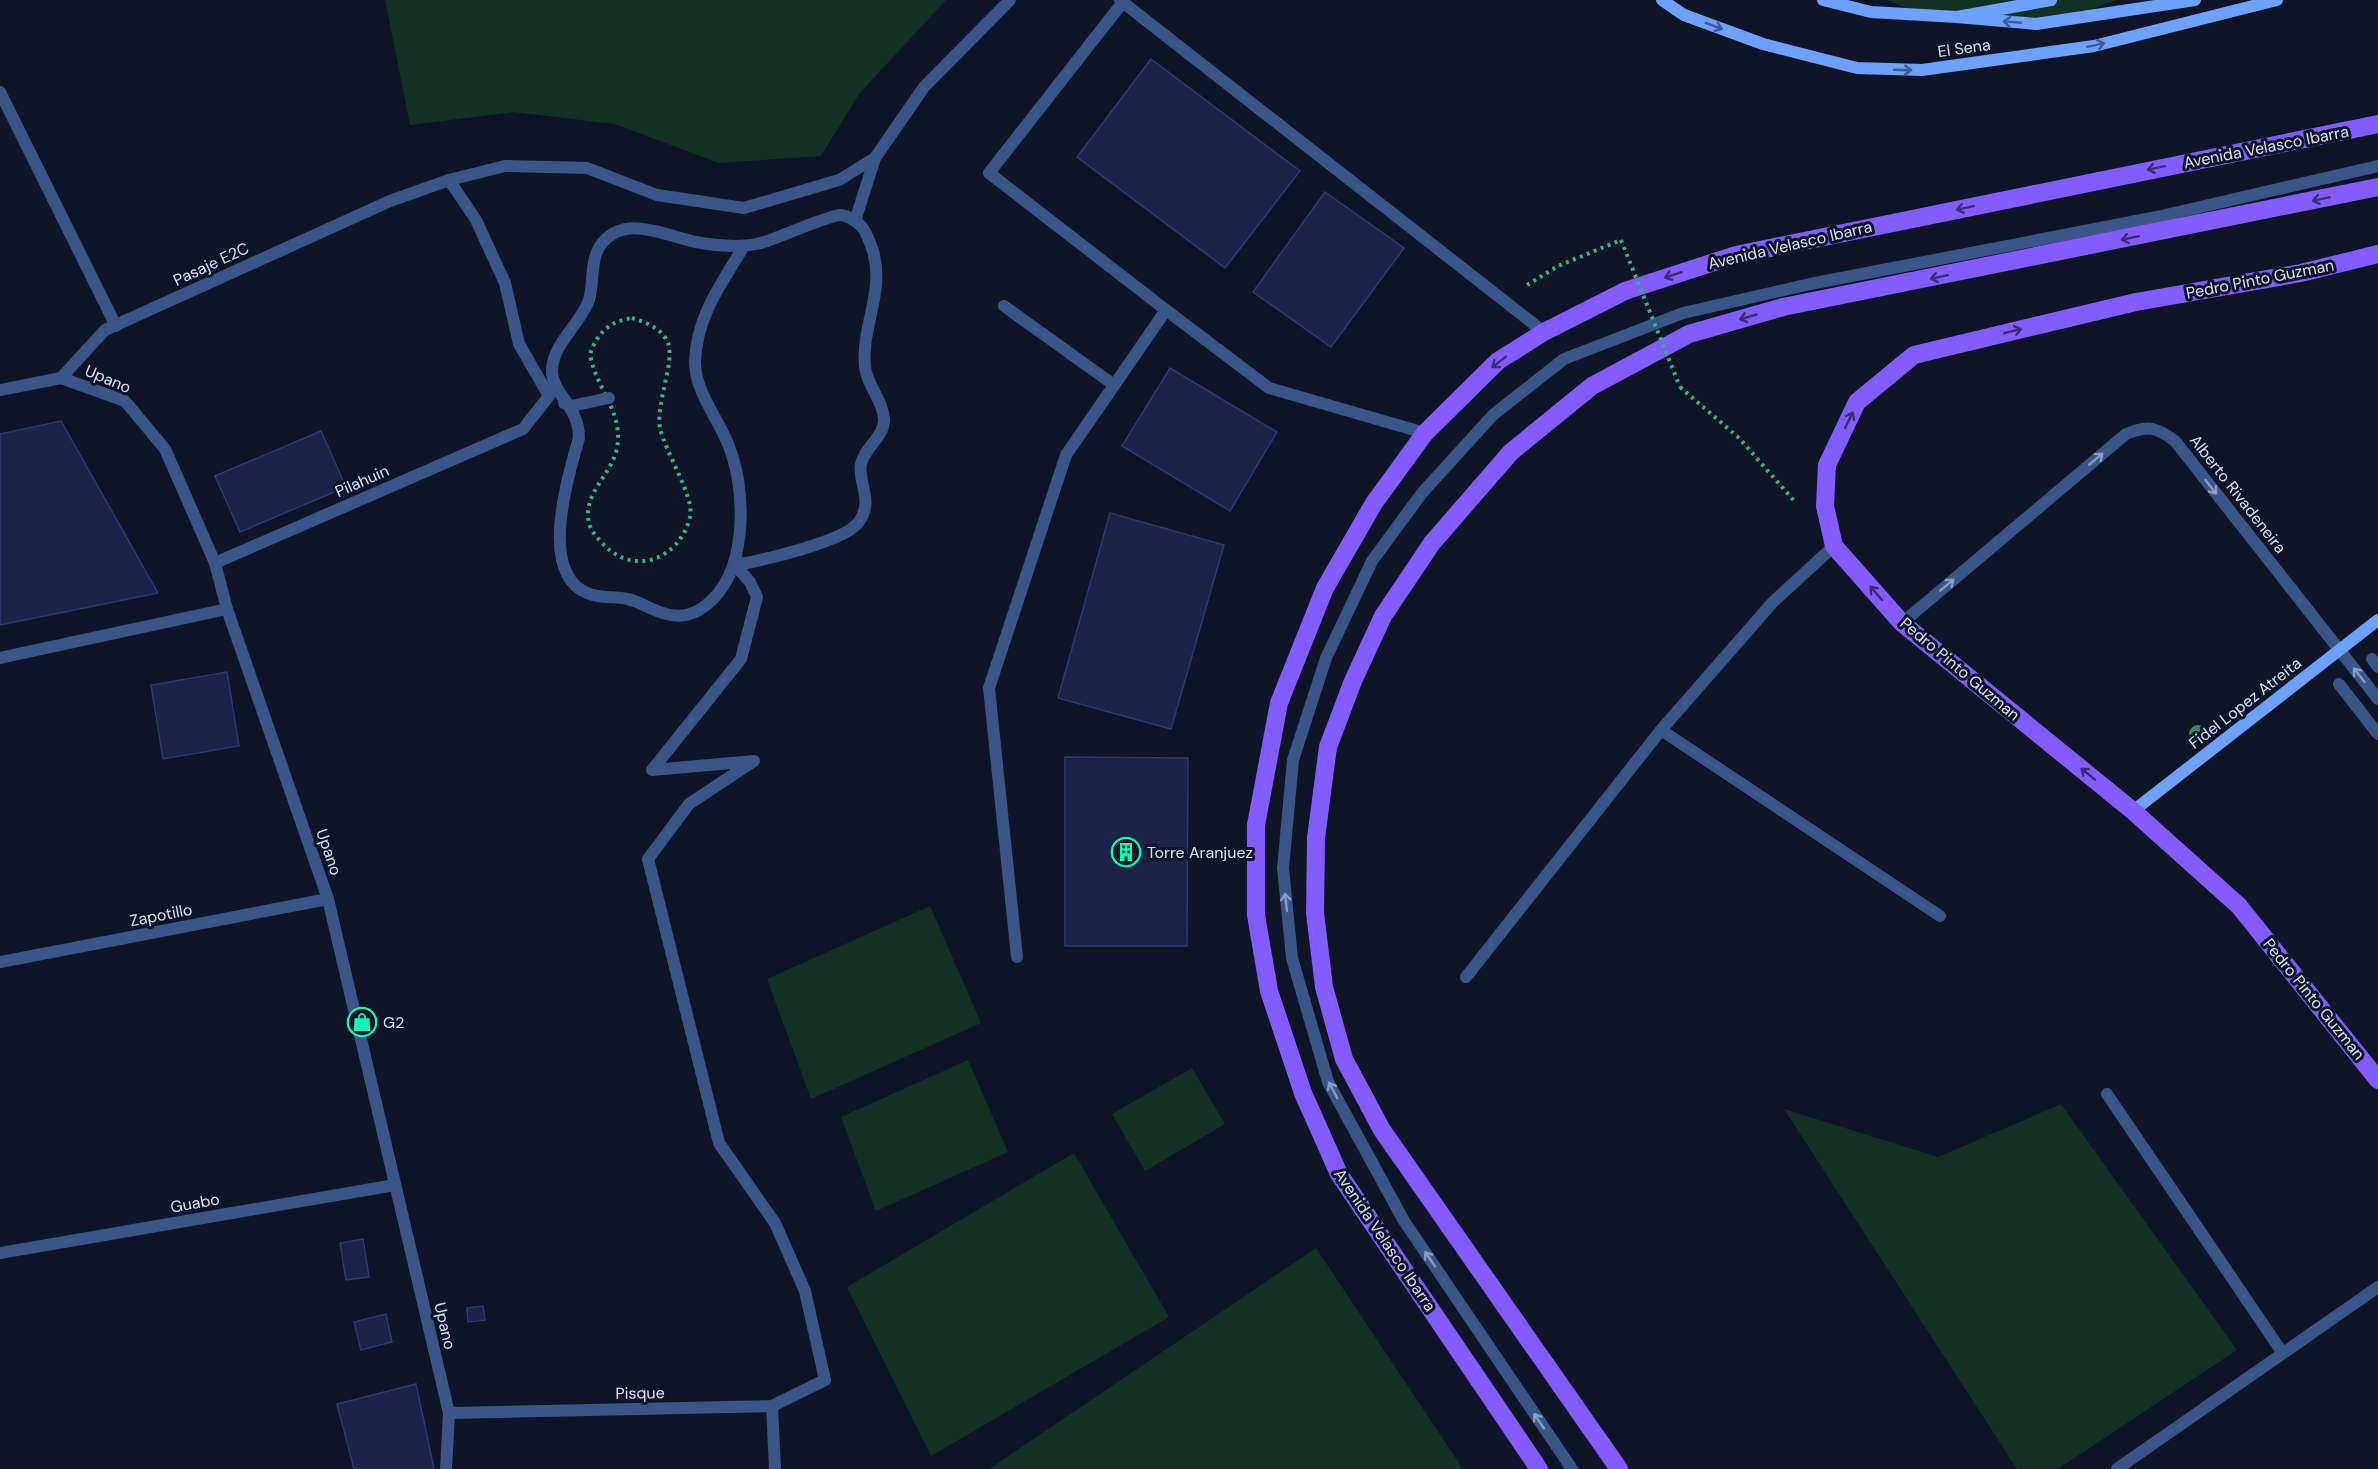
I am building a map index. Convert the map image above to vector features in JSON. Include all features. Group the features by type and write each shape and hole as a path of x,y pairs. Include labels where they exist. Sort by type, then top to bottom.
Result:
{"main road":[{"name":"El Sena","path":"1662,0 1683,15 1763,44 1857,68 1922,70 2094,46 2277,0"},
{"name":"El Sena","path":"1823,0 1871,12 1957,17 2051,0"},
{"path":"1957,17 2036,24 2195,0"},
{"name":"Avenida Velasco Ibarra","path":"1539,1469 1339,1174 1303,1093 1269,991 1256,915 1256,825 1279,703 1325,588 1374,502 1425,433 1498,361 1544,332 1625,291 1736,255 2378,124"},
{"path":"1619,1469 1382,1130 1344,1059 1323,987 1315,913 1316,838 1328,747 1353,681 1383,616 1432,543 1511,452 1592,386 1689,334 1783,307 2378,187"},
{"name":"Pedro Pinto Guzman","path":"2378,254 2301,273 2136,302 1914,355 1857,402 1827,465 1825,506 1834,546 1902,623 2133,811 2239,906 2378,1080"},
{"name":"Fidel Lopez Atreita","path":"2133,811 2378,620"}],"street":[{"path":"855,221 875,158 924,87 1010,0"},
{"path":"1425,433 1269,388 989,173 1121,1 1544,332"},
{"path":"0,92 116,326"},
{"name":"Pasaje E2C","path":"61,378 105,330 390,201 449,180 505,166 587,168 657,195 744,208 839,180 875,158"},
{"path":"1572,1469 1404,1221 1328,1082 1292,958 1283,868 1293,760 1326,658 1372,561 1422,494 1493,414 1564,359 1683,313 1810,284 2157,218 2378,166"},
{"path":"449,180 476,220 505,283 519,344 549,396 571,406 609,398"},
{"path":"735,565 796,552 849,530 858,524 863,512 866,497 865,484 860,474 861,463 883,427 884,418 868,382 865,367 865,348 878,282 878,268 864,229 843,215 834,216 787,235 744,246 694,242 640,228 628,228 612,235 600,245 594,258 594,279 589,300 581,319 565,338 552,370 555,384 571,406 577,419 579,438 561,505 561,542 567,574 573,585 599,597 625,598 670,616 686,616 699,612 723,589 735,565 740,518 737,473 726,439 704,398 695,363 697,342 707,307 744,246"},
{"path":"1004,306 1114,385"},
{"path":"1017,957 988,688 1066,455 1166,309"},
{"name":"Upano","path":"0,390 61,378 125,401 165,449 215,563 226,609 328,899 449,1413 446,1469"},
{"name":"Pilahuin","path":"215,563 523,429 549,396"},
{"name":"Alberto Rivadeneira","path":"1902,623 2126,434 2142,428 2159,429 2175,441 2378,699"},
{"path":"1466,977 1661,730 1773,602 1834,546"},
{"name":"Pisque","path":"449,1413 772,1406 825,1380 805,1291 775,1223 719,1143 648,859 689,804 754,761 652,771 741,659 757,597 750,582 735,565"},
{"path":"0,658 226,609"},
{"path":"2339,684 2378,734"},
{"path":"1661,730 1940,916"},
{"name":"Zapotillo","path":"0,962 328,899"},
{"path":"2107,1094 2282,1352"},
{"name":"Guabo","path":"0,1254 395,1185"},
{"path":"2117,1469 2378,1287"},
{"path":"772,1406 775,1469"}],"path":[{"path":"1503,299 1558,266 1621,240 1680,387 1739,438 1802,510"},
{"path":"632,318 648,323 668,342 669,353 658,416 661,432 679,480 692,503 691,515 681,538 670,550 644,562 628,561 616,555 593,533 589,524 588,512 593,494 617,450 617,423 609,398 592,365 590,354 593,345 602,331 616,320 632,318"}],"green space":[{"path":"385,0 946,0 859,94 821,156 719,163 615,124 513,112 410,125"},
{"path":"1886,0 2117,0 2071,17 1996,23 1925,15"},
{"path":"930,906 981,1023 811,1099 767,979"},
{"path":"968,1060 1008,1152 876,1211 841,1117"},
{"path":"1192,1068 1225,1124 1145,1171 1112,1114"},
{"path":"2061,1104 2237,1350 2058,1469 2017,1469 1784,1109 1938,1157"},
{"path":"1074,1153 1169,1317 931,1456 847,1287"},
{"path":"1316,1248 1463,1469 989,1469"}],"building":[{"path":"1151,59 1300,171 1225,268 1077,157"},
{"path":"1325,192 1404,248 1331,347 1253,292"},
{"path":"1170,368 1277,432 1230,511 1122,446"},
{"path":"61,421 158,593 0,625 0,434"},
{"path":"321,431 346,487 240,532 215,476"},
{"path":"1110,513 1224,545 1171,729 1058,698"},
{"path":"227,672 239,746 163,759 151,685"},
{"name":"Torre Aranjuez","path":"1065,757 1188,758 1187,946 1065,946"},
{"path":"363,1239 369,1277 346,1280 340,1243"},
{"path":"483,1306 485,1320 468,1322 467,1308"},
{"path":"386,1314 392,1342 361,1350 354,1322"},
{"path":"416,1384 434,1469 354,1469 337,1404"}],"place":[{"name":"Torre Aranjuez","path":"1126,852"},
{"name":"G2","path":"362,1022"}]}
